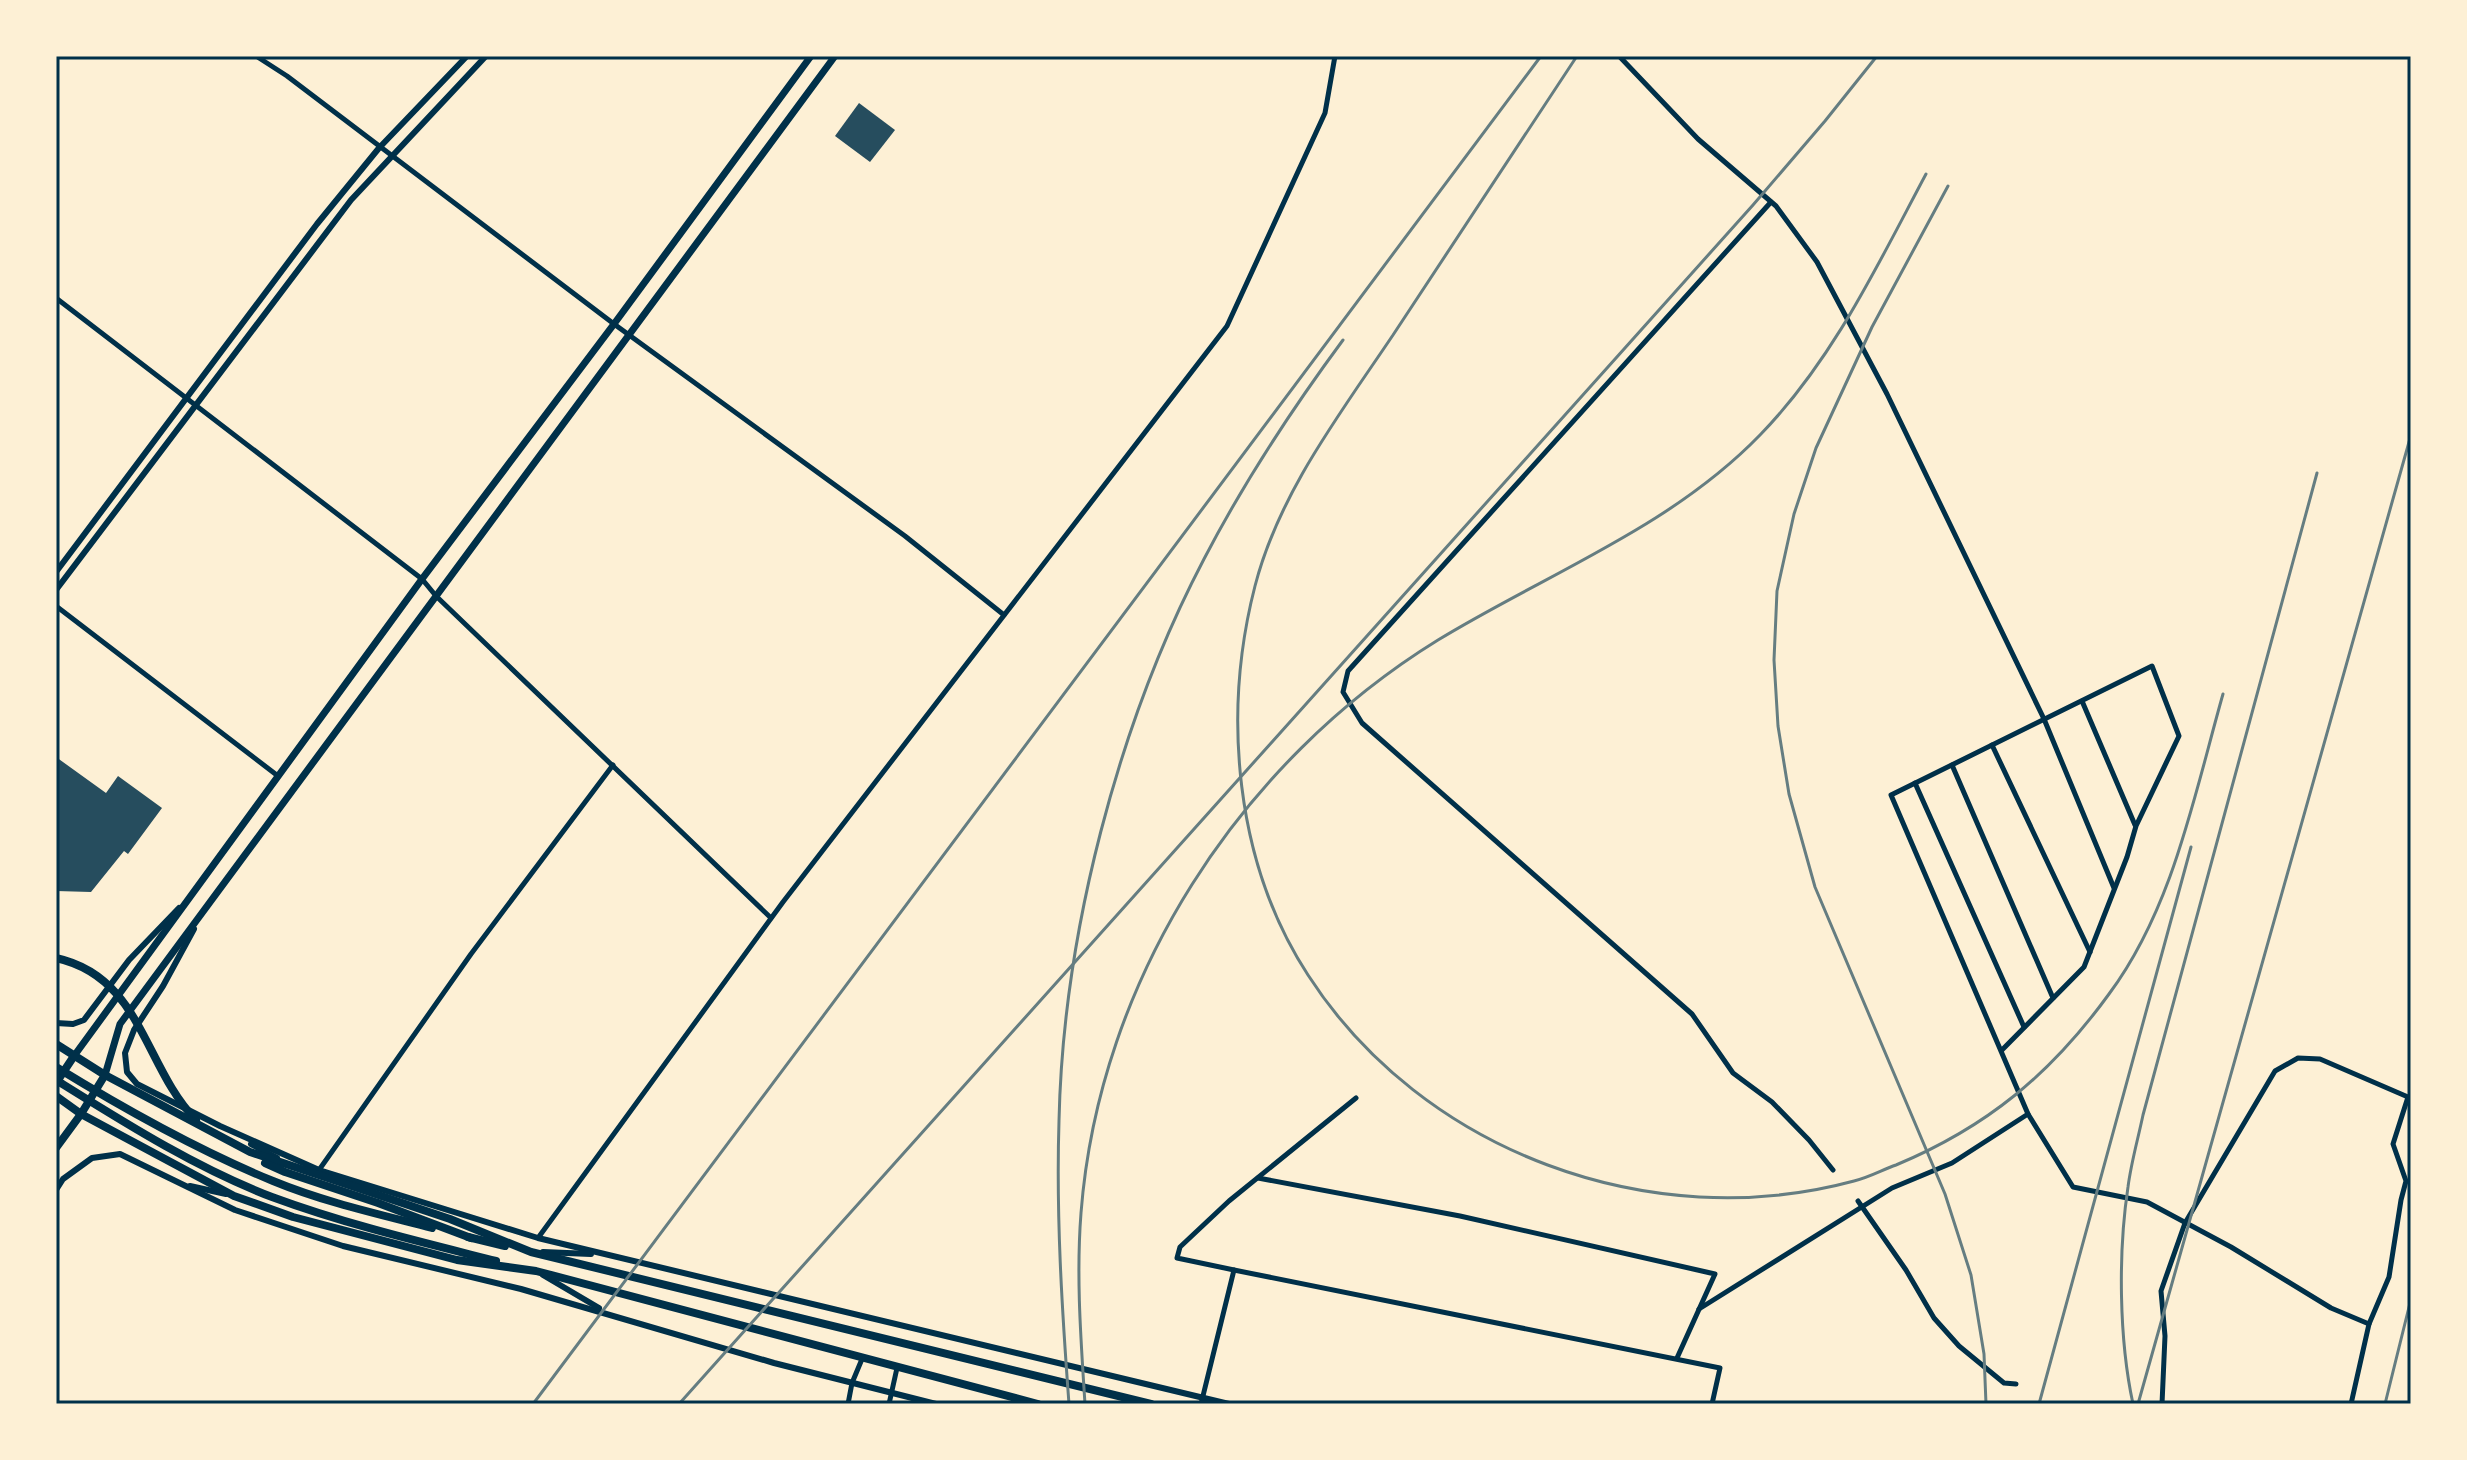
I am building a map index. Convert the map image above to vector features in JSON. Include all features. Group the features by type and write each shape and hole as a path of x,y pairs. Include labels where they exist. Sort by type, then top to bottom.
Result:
{"main road":[{"path":"811,56 422,579 56,1082 191,1160 270,1196 333,1218 1038,1404"},
{"path":"56,1148 105,1075 120,1024 835,56"},
{"path":"56,958 92,971 113,989 136,1019 177,1094 193,1117 211,1134 285,1172 471,1238"},
{"path":"56,1044 105,1075 250,1152 450,1219 531,1252"},
{"path":"56,1067 196,1148 275,1182 339,1204 1151,1404"},
{"path":"56,1096 81,1114 234,1196 293,1217 457,1260 536,1271"}],"street":[{"path":"256,56 287,76 628,335 905,536 1004,615"},
{"path":"56,572 317,224 379,148 467,56"},
{"path":"56,590 351,200 486,56"},
{"path":"538,1238 771,918 1227,326 1325,113 1335,56"},
{"path":"1619,56 1698,139 1771,202 1817,262 1887,394 2044,719 2115,889"},
{"path":"1771,202 1348,671 1343,692 1362,723 1692,1014 1733,1073 1772,1102 1833,1170"},
{"path":"56,298 422,579 436,596 771,918"},
{"path":"56,606 278,776"},
{"path":"2001,1051 2084,967 2136,826 2179,736 2152,666 1891,795 2028,1114 2073,1187 2147,1202 2231,1247 2331,1308 2369,1324"},
{"path":"2082,701 2136,826"},
{"path":"1992,745 2090,952"},
{"path":"319,1170 471,954 613,765"},
{"path":"1952,765 2053,998"},
{"path":"1915,783 2025,1027"},
{"path":"56,1023 73,1024 84,1020 129,960 190,896"},
{"path":"205,908 163,986 134,1030 125,1053 127,1072 137,1084 220,1126 319,1170 538,1238 1202,1401 1229,1404"},
{"path":"2162,1404 2165,1336 2161,1291 2185,1223 2275,1071 2298,1058 2320,1059 2408,1097 2393,1144 2406,1181 2389,1277 2369,1324 2351,1404"},
{"path":"1356,1098 1180,1247 1177,1258 1720,1368 1712,1404"},
{"path":"1699,1309 1860,1204 1952,1163 2028,1114"},
{"path":"220,1126 293,1168"},
{"path":"56,1190 63,1179 92,1158 120,1154 235,1210 343,1246 521,1289 774,1363 936,1404"},
{"path":"1258,1178 1460,1216 1715,1274 1677,1358"},
{"path":"179,1184 234,1196"},
{"path":"1860,1204 1906,1270 1934,1318 1959,1346 2004,1383 2016,1384"},
{"path":"531,1252 607,1254"},
{"path":"1202,1401 1234,1270"},
{"path":"536,1271 610,1314"},
{"path":"848,1404 852,1383 862,1359"},
{"path":"889,1404 897,1368"}],"building":[{"path":"859,103 895,130 870,162 835,136"},
{"path":"56,757 106,793 118,776 162,808 128,854 124,851 91,892 56,891"}],"railway":[{"path":"533,1404 1541,56"},
{"path":"1577,56 1313,455 1279,519 1255,586 1239,685 1238,736 1250,836 1264,885 1283,931 1308,975 1356,1037 1413,1090 1477,1132 1548,1165 1622,1187 1699,1197 1777,1195 1870,1176 1960,1134 2015,1095 2064,1049 2109,994 2131,961 2166,888 2223,694"},
{"path":"679,1404 1753,205 1877,56"},
{"path":"1085,1404 1079,1261 1081,1213 1093,1126 1117,1042 1150,961 1192,884 1243,813 1301,748 1367,690 1438,640 1647,523 1725,468 1760,435 1810,376 1832,344 1926,174"},
{"path":"1948,186 1872,327 1816,448 1794,514 1777,591 1774,660 1778,726 1789,794 1815,887 1945,1194 1971,1275 1984,1354 1986,1404"},
{"path":"1069,1404 1058,1192 1059,1121 1071,978 1101,832 1121,760 1146,690 1173,623 1204,559 1269,446 1343,340"},
{"path":"2138,1404 2411,435"},
{"path":"2133,1404 2125,1352 2122,1296 2123,1240 2131,1169 2317,473"},
{"path":"2039,1404 2191,847"},
{"path":"2385,1404 2411,1299"}]}
